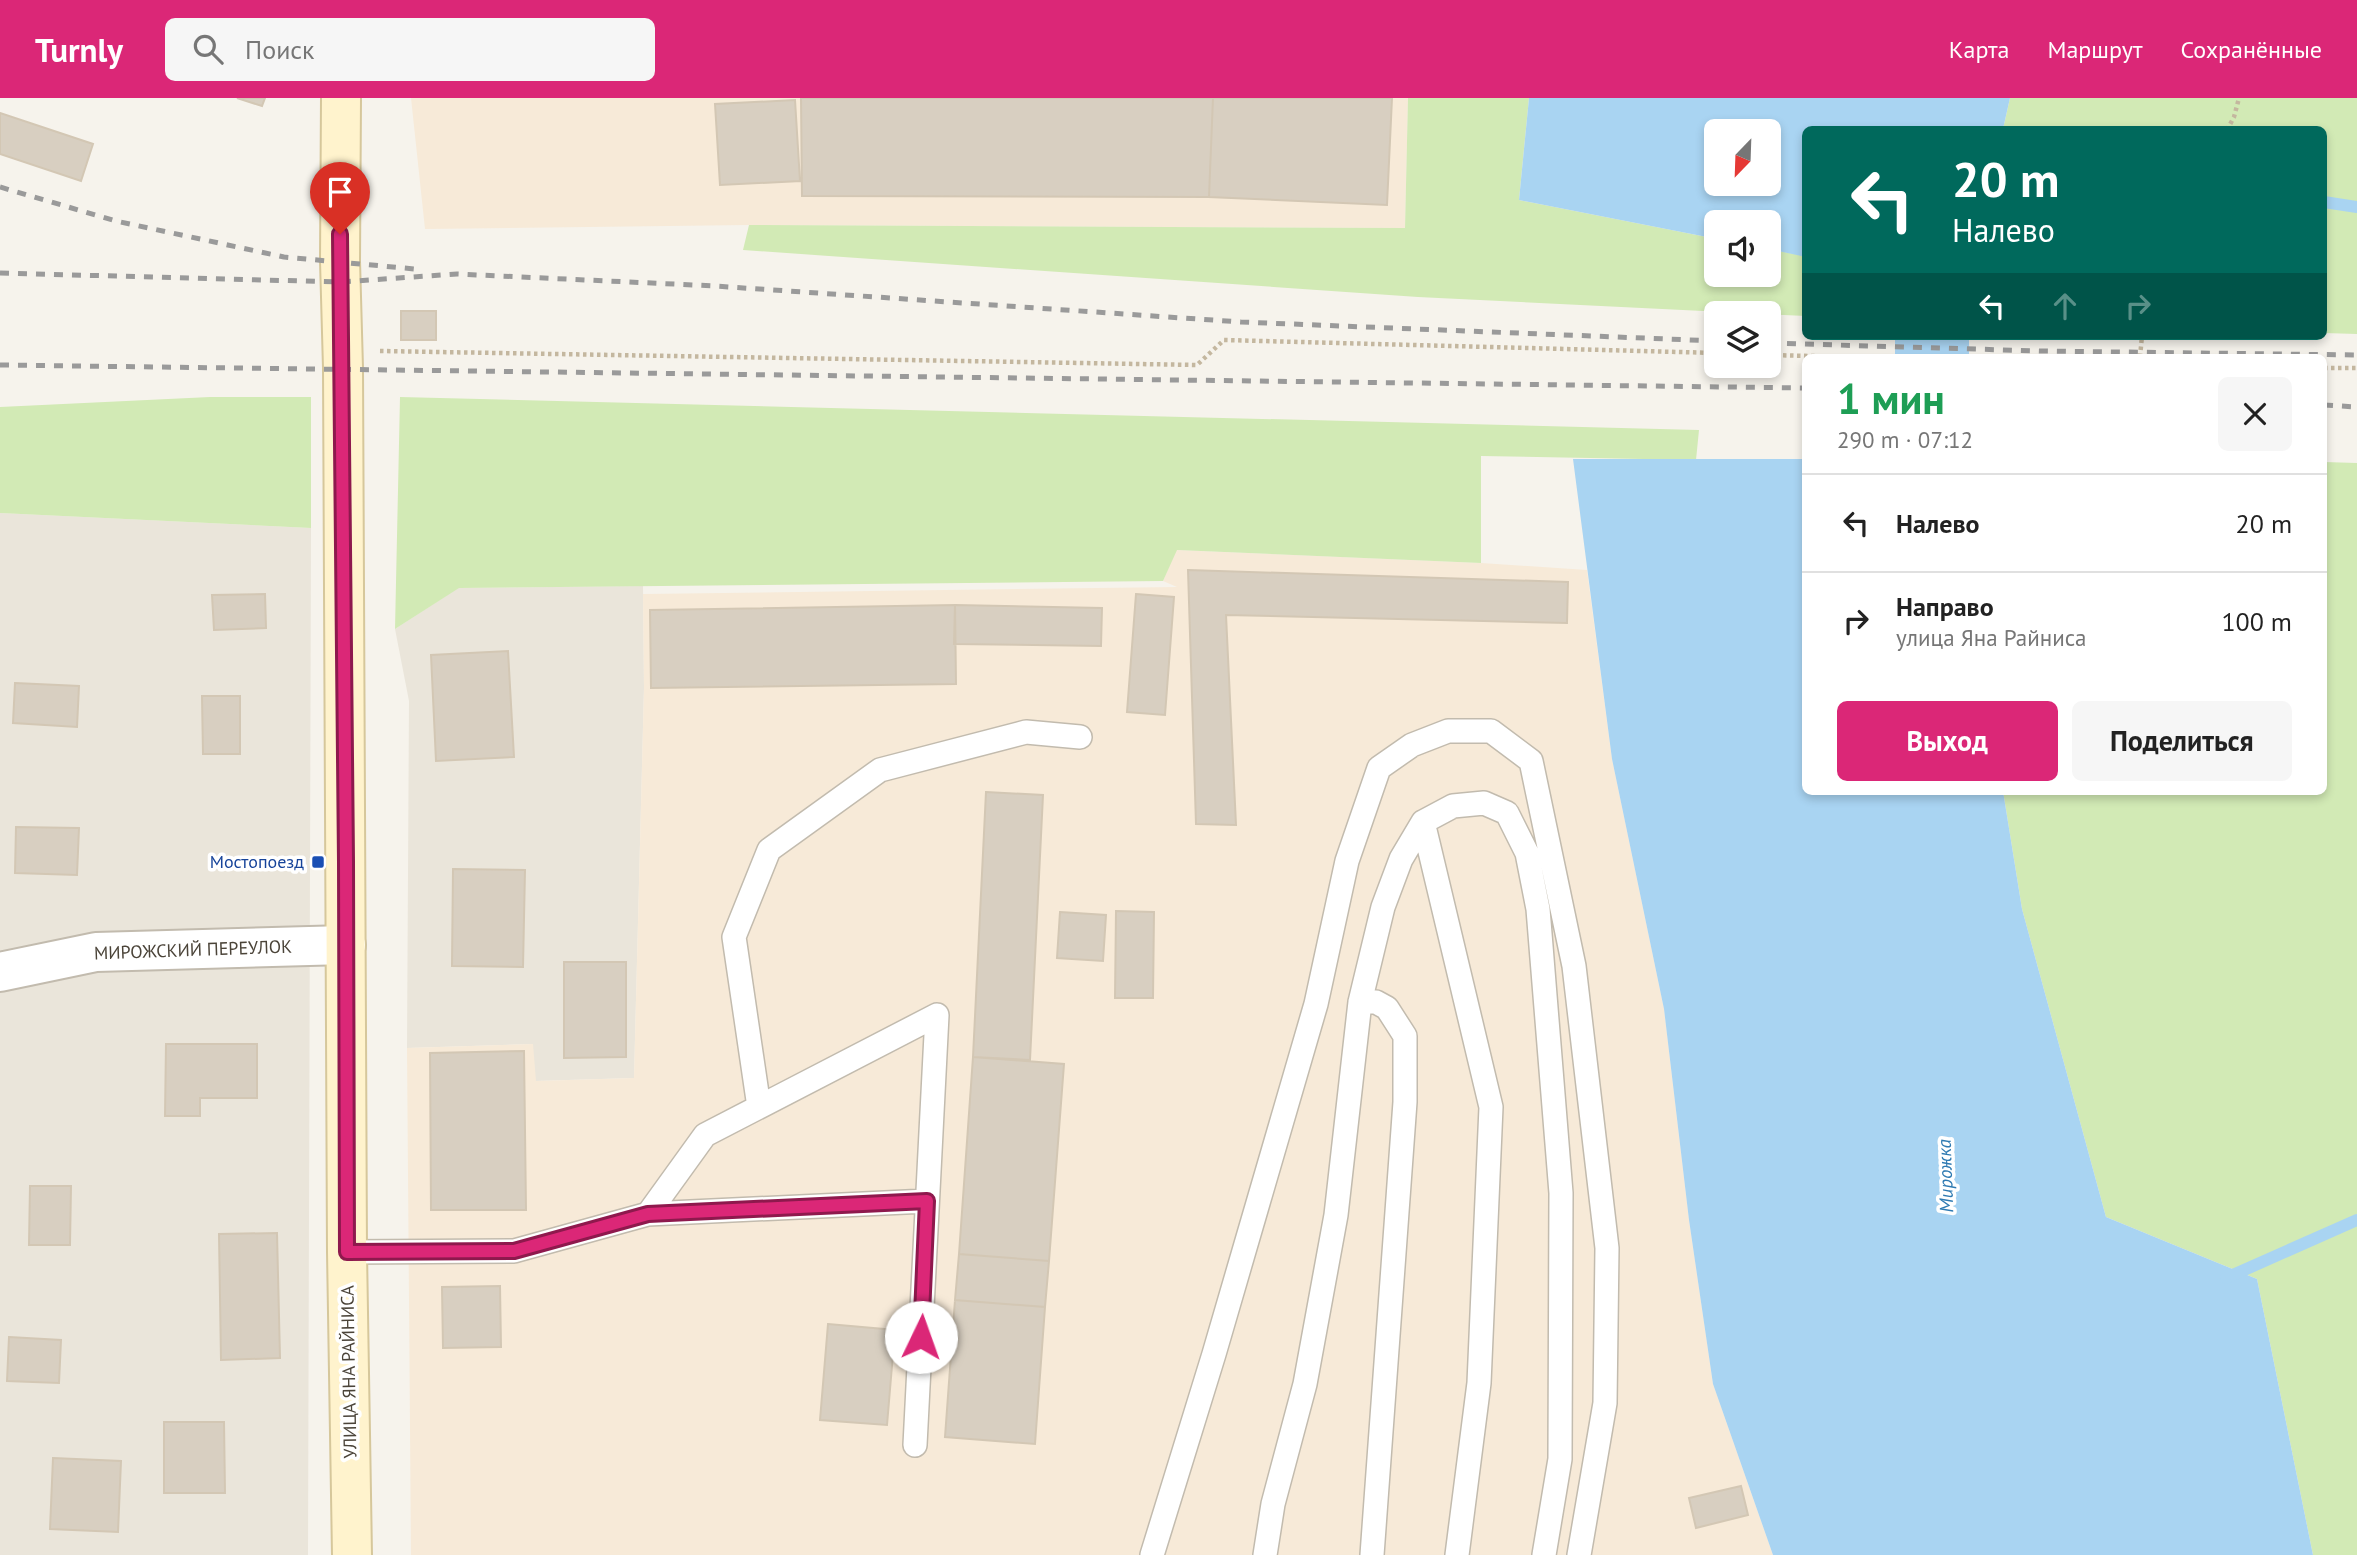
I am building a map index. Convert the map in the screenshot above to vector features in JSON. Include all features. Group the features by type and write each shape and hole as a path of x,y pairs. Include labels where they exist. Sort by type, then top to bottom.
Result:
{"street":[{"name":"УЛИЦА ЯНА РАЙНИСА","path":"341,98 347,1252 352,1555"},
{"name":"МИРОЖСКИЙ ПЕРЕУЛОК","path":"0,972 96,953 346,945"}],"lane":[{"path":"1152,1555 1316,1004 1347,861 1379,768 1412,745 1448,731 1491,732 1531,761 1574,966 1606,1248 1605,1403 1579,1555"},
{"path":"759,1107 734,937 769,850 880,770 1026,732 1080,737"},
{"path":"1265,1555 1273,1504 1305,1384 1336,1215 1360,1002 1383,907 1401,859 1423,822 1453,806 1484,803 1507,813 1527,853 1538,909 1561,1193 1560,1459 1544,1555"},
{"path":"1423,822 1490,1107 1479,1383 1457,1555"},
{"path":"1360,1002 1376,1002 1387,1008 1405,1036 1405,1102 1371,1555"},
{"path":"648,1214 705,1135 937,1014 915,1445"},
{"path":"347,1252 514,1251 648,1214 927,1201"}],"path":[{"path":"2229,126 2239,98"},
{"path":"379,351 1197,365 1224,340 1704,353"},
{"path":"1781,355 1802,356"},
{"path":"2327,368 2357,368"}],"shaded area":[{"path":"411,98 1408,98 1405,228 749,225 425,229"},
{"path":"0,513 311,528 308,1555 0,1555"},
{"path":"1176,550 1587,570 1612,759 1664,1009 1689,1220 1713,1384 1773,1555 411,1555 407,1048 533,1044 536,1081 634,1078 644,688 643,594 1177,587 1163,581"},
{"path":"643,586 644,688 634,1078 535,1081 532,1044 407,1048 409,701 395,629 458,588"}],"green space":[{"path":"1408,98 1529,98 1519,200 1704,236 1704,287 1781,287 1781,251 1802,255 1802,316 1781,315 1781,301 1704,301 1704,311 1418,297 743,250 749,225 1405,228"},
{"path":"2010,98 2357,98 2357,334 2327,333 2327,126 2004,126"},
{"path":"210,397 311,397 311,528 0,513 0,407"},
{"path":"400,397 1699,430 1696,460 1481,456 1481,563 1177,550 1163,581 459,588 395,629"},
{"path":"2327,462 2357,463 2357,1555 2313,1555 2257,1279 2106,1217 2022,909 2004,795 2327,795"}],"water":[{"path":"1529,98 2010,98 2004,126 1802,126 1802,256 1781,252 1781,210 1704,210 1704,236 1519,200"},
{"path":"1573,459 1802,459 1802,795 2004,795 2022,909 2106,1217 2257,1279 2313,1555 1773,1555 1713,1384 1689,1220 1664,1009 1612,759"}],"building":[{"path":"237,98 265,98 262,106"},
{"path":"801,98 1213,98 1209,197 802,196"},
{"path":"1213,98 1392,98 1387,205 1209,197"},
{"path":"795,100 800,181 720,185 715,104"},
{"path":"0,113 93,144 81,181 0,154"},
{"path":"401,311 436,311 436,340 401,340"},
{"path":"1188,570 1568,582 1567,623 1226,615 1236,825 1196,824"},
{"path":"265,594 266,628 214,630 212,595"},
{"path":"1136,594 1174,597 1165,715 1127,712"},
{"path":"955,605 956,684 651,688 650,610"},
{"path":"955,605 1102,608 1101,646 954,644"},
{"path":"508,651 514,757 436,761 431,655"},
{"path":"15,683 79,686 77,727 13,723"},
{"path":"202,696 240,696 240,754 203,754"},
{"path":"986,792 1043,795 1030,1060 973,1057"},
{"path":"16,827 79,828 77,875 15,873"},
{"path":"453,869 525,870 523,967 452,966"},
{"path":"1116,911 1154,912 1153,998 1115,998"},
{"path":"1060,912 1106,915 1103,961 1057,958"},
{"path":"564,962 626,962 626,1057 564,1058"},
{"path":"166,1044 257,1044 257,1098 200,1098 200,1116 165,1116"},
{"path":"524,1051 526,1210 431,1210 430,1053"},
{"path":"973,1057 1064,1064 1049,1261 959,1254"},
{"path":"30,1186 71,1186 70,1245 29,1245"},
{"path":"277,1233 280,1358 221,1360 219,1234"},
{"path":"959,1254 1049,1261 1045,1307 955,1300"},
{"path":"500,1286 501,1347 443,1348 442,1287"},
{"path":"955,1300 1045,1307 1035,1444 945,1437"},
{"path":"828,1324 895,1330 887,1425 820,1420"},
{"path":"9,1337 61,1340 59,1383 7,1381"},
{"path":"164,1422 224,1422 225,1493 164,1493"},
{"path":"53,1458 121,1461 118,1532 50,1529"},
{"path":"1741,1486 1748,1515 1696,1528 1689,1498"}],"waterway":[{"path":"2327,202 2357,207"},
{"name":"Мирожка","path":"1932,340 1932,354"},
{"path":"2226,1278 2357,1220"}],"railway":[{"path":"0,187 116,221 284,257 415,269"},
{"path":"0,273 340,282 457,274 715,286 1241,322 1704,340"},
{"path":"1781,343 2278,354"},
{"path":"2327,355 2357,355"},
{"path":"0,365 1802,388"},
{"path":"2327,405 2357,407"}],"place":[{"name":"Мостопоезд","path":"318,862"}],"route":[{"path":"340,234 347,1252 514,1251 648,1214 927,1201 921,1337"}]}
